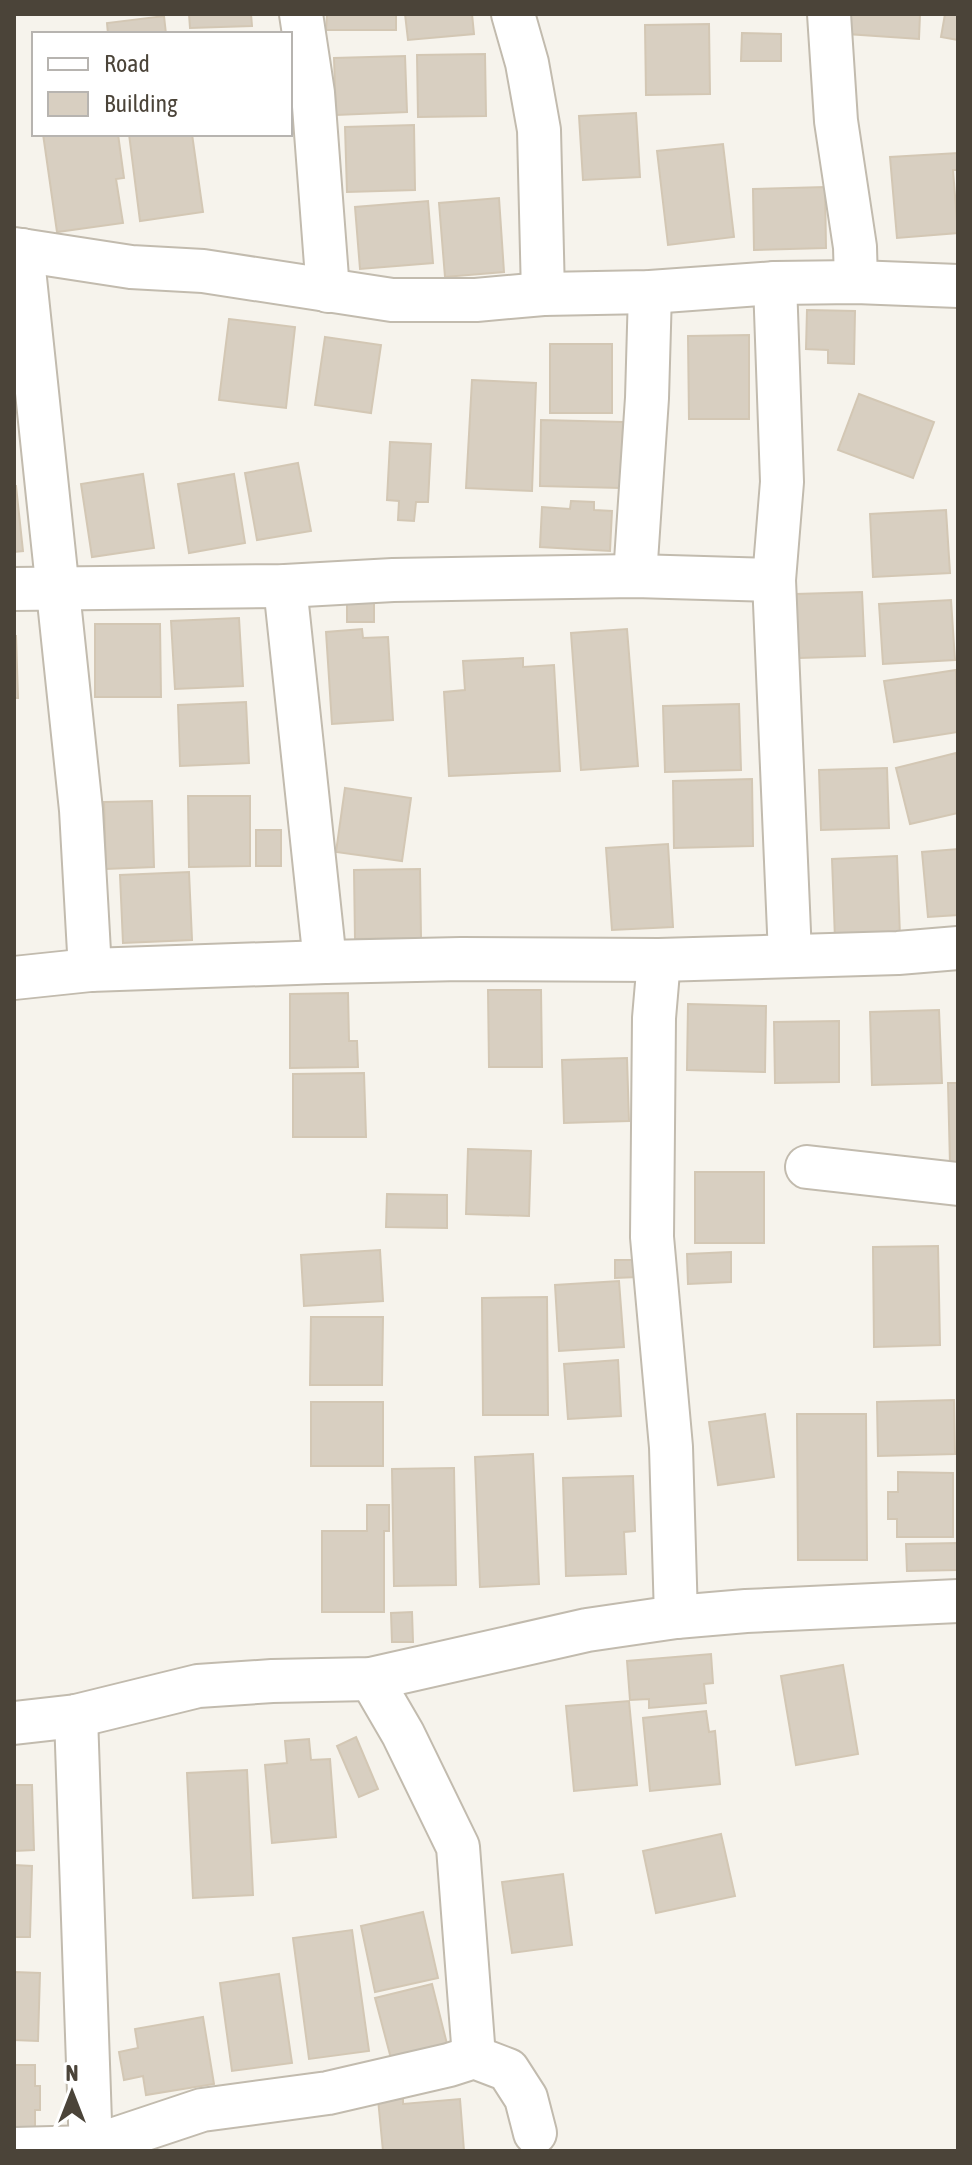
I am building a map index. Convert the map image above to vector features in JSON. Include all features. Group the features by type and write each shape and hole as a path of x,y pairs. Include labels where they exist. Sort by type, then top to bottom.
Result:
{"street":[{"path":"301,14 313,93 328,291"},
{"path":"513,14 527,63 539,130 543,294"},
{"path":"829,14 836,121 855,247 856,282"},
{"path":"90,970 81,810 18,250 131,267 203,271 392,300 476,300 775,283 856,282 958,286 958,306"},
{"path":"775,283 782,482 774,580 790,955"},
{"path":"635,576 647,398 650,292"},
{"path":"14,589 285,586 393,580 635,576 774,580"},
{"path":"285,586 325,962"},
{"path":"14,978 90,970 325,962 659,960 898,953 958,948"},
{"path":"659,960 654,1018 652,1237 671,1447 676,1617"},
{"path":"807,1167 958,1184"},
{"path":"14,1723 76,1716 198,1686 371,1679 587,1630 676,1617 958,1601"},
{"path":"371,1679 403,1734 458,1847 474,2057"},
{"path":"76,1716 91,2149"},
{"path":"14,2149 91,2149 202,2110 328,2093 474,2057 508,2070 526,2098 535,2133"}],"building":[{"path":"189,14 251,14 252,26 190,28"},
{"path":"327,14 396,14 396,30 326,30"},
{"path":"405,14 472,14 474,34 408,40"},
{"path":"849,14 920,14 919,39 847,34"},
{"path":"945,14 958,14 958,40 941,37"},
{"path":"164,16 166,32 108,32 107,23"},
{"path":"709,24 710,94 646,95 645,25"},
{"path":"742,33 781,34 781,61 741,61"},
{"path":"485,54 486,116 418,117 417,55"},
{"path":"405,56 407,112 336,115 334,58"},
{"path":"636,113 640,177 583,180 579,116"},
{"path":"414,125 415,190 347,192 345,127"},
{"path":"43,136 118,136 124,178 116,179 123,223 57,232"},
{"path":"129,136 192,136 203,212 140,221"},
{"path":"723,144 734,237 668,245 657,151"},
{"path":"958,153 958,170 953,170 958,233 897,238 890,157"},
{"path":"825,187 826,248 754,250 753,189"},
{"path":"499,198 504,272 445,277 439,203"},
{"path":"428,201 433,263 360,269 355,207"},
{"path":"807,310 855,311 854,364 828,363 828,350 806,349"},
{"path":"229,319 295,327 286,408 219,400"},
{"path":"749,335 749,419 689,419 688,336"},
{"path":"325,337 381,345 371,413 315,405"},
{"path":"550,344 612,344 612,413 550,413"},
{"path":"472,380 536,383 532,491 466,488"},
{"path":"859,394 934,422 913,478 838,450"},
{"path":"541,420 623,422 621,488 540,486"},
{"path":"390,442 431,444 428,502 416,502 414,521 398,520 399,501 387,500"},
{"path":"298,463 311,531 257,540 245,473"},
{"path":"143,474 154,548 92,557 81,484"},
{"path":"234,474 245,543 189,553 178,484"},
{"path":"14,486 23,551 14,552"},
{"path":"571,501 594,502 594,510 612,511 610,551 540,547 542,507 570,509"},
{"path":"946,510 950,573 873,577 870,514"},
{"path":"862,592 865,656 799,658 796,594"},
{"path":"347,599 374,599 374,622 347,622"},
{"path":"951,600 955,660 883,664 879,604"},
{"path":"239,618 243,686 175,689 171,621"},
{"path":"95,624 160,624 161,697 95,697"},
{"path":"362,629 363,638 388,637 393,720 332,724 326,632"},
{"path":"627,629 638,766 581,770 571,633"},
{"path":"16,636 18,698 14,698"},
{"path":"523,658 523,667 554,665 560,771 449,776 444,692 465,690 463,661"},
{"path":"956,670 958,732 894,742 884,681"},
{"path":"246,702 249,763 180,766 178,705"},
{"path":"739,704 741,770 665,772 663,706"},
{"path":"956,753 958,813 910,824 896,768"},
{"path":"887,768 889,828 821,830 819,770"},
{"path":"752,779 753,846 674,848 673,781"},
{"path":"345,788 411,798 402,861 336,852"},
{"path":"188,796 250,796 250,866 189,867"},
{"path":"152,801 154,867 106,869 104,802"},
{"path":"256,830 281,830 281,866 256,866"},
{"path":"668,844 673,927 612,930 606,848"},
{"path":"958,849 958,915 928,917 922,852"},
{"path":"897,856 900,936 835,939 832,859"},
{"path":"420,869 421,938 355,939 354,870"},
{"path":"189,872 192,940 123,943 120,875"},
{"path":"488,990 541,990 542,1067 489,1067"},
{"path":"348,993 349,1041 357,1041 358,1067 290,1068 290,994"},
{"path":"688,1004 766,1006 765,1072 687,1070"},
{"path":"939,1010 942,1083 872,1085 870,1012"},
{"path":"839,1021 839,1082 775,1083 774,1022"},
{"path":"627,1058 629,1121 564,1123 562,1060"},
{"path":"364,1073 366,1137 293,1137 293,1074"},
{"path":"948,1083 958,1083 958,1163 950,1164"},
{"path":"468,1149 531,1151 529,1216 466,1214"},
{"path":"695,1172 764,1172 764,1243 695,1243"},
{"path":"387,1194 447,1195 447,1228 386,1227"},
{"path":"938,1246 940,1345 874,1347 873,1247"},
{"path":"380,1250 383,1301 304,1306 301,1255"},
{"path":"731,1252 731,1282 688,1284 687,1254"},
{"path":"615,1260 638,1260 638,1277 615,1278"},
{"path":"619,1281 624,1347 559,1351 555,1285"},
{"path":"547,1297 548,1415 483,1415 482,1298"},
{"path":"311,1317 383,1317 382,1385 310,1385"},
{"path":"618,1360 621,1416 568,1419 564,1364"},
{"path":"954,1400 955,1454 878,1456 877,1402"},
{"path":"311,1402 383,1402 383,1466 311,1466"},
{"path":"765,1414 774,1477 718,1485 709,1422"},
{"path":"797,1414 866,1414 867,1560 798,1560"},
{"path":"533,1454 539,1584 480,1587 475,1457"},
{"path":"454,1468 456,1585 394,1586 392,1469"},
{"path":"898,1472 953,1473 953,1537 897,1537 897,1519 888,1519 888,1492 898,1492"},
{"path":"633,1476 635,1531 624,1532 626,1574 566,1576 563,1478"},
{"path":"367,1505 389,1505 389,1531 384,1531 384,1612 322,1612 322,1531 367,1531"},
{"path":"958,1543 958,1570 907,1571 906,1544"},
{"path":"412,1612 413,1642 392,1642 391,1613"},
{"path":"711,1654 713,1683 704,1684 706,1703 649,1708 649,1699 630,1700 627,1661"},
{"path":"843,1665 858,1754 796,1765 781,1676"},
{"path":"629,1701 637,1785 574,1791 566,1706"},
{"path":"706,1711 709,1732 715,1731 720,1784 650,1791 643,1718"},
{"path":"356,1737 378,1789 359,1797 337,1746"},
{"path":"309,1739 311,1760 330,1759 336,1837 272,1843 265,1765 287,1763 285,1741"},
{"path":"247,1770 253,1895 193,1898 187,1773"},
{"path":"14,1785 32,1785 34,1850 14,1851"},
{"path":"721,1834 735,1896 656,1913 643,1851"},
{"path":"14,1865 32,1866 30,1937 14,1937"},
{"path":"563,1874 572,1945 512,1953 502,1882"},
{"path":"423,1912 438,1978 375,1992 361,1926"},
{"path":"352,1930 369,2051 309,2059 293,1938"},
{"path":"14,1972 40,1973 38,2041 14,2040"},
{"path":"279,1974 292,2063 232,2071 220,1983"},
{"path":"432,1984 449,2052 393,2066 375,1998"},
{"path":"203,2017 214,2084 146,2095 143,2076 124,2080 119,2052 138,2048 135,2029"},
{"path":"14,2065 35,2065 35,2086 40,2086 40,2110 35,2110 35,2128 14,2128"},
{"path":"403,2098 403,2104 460,2099 464,2151 383,2151 378,2099"}]}
